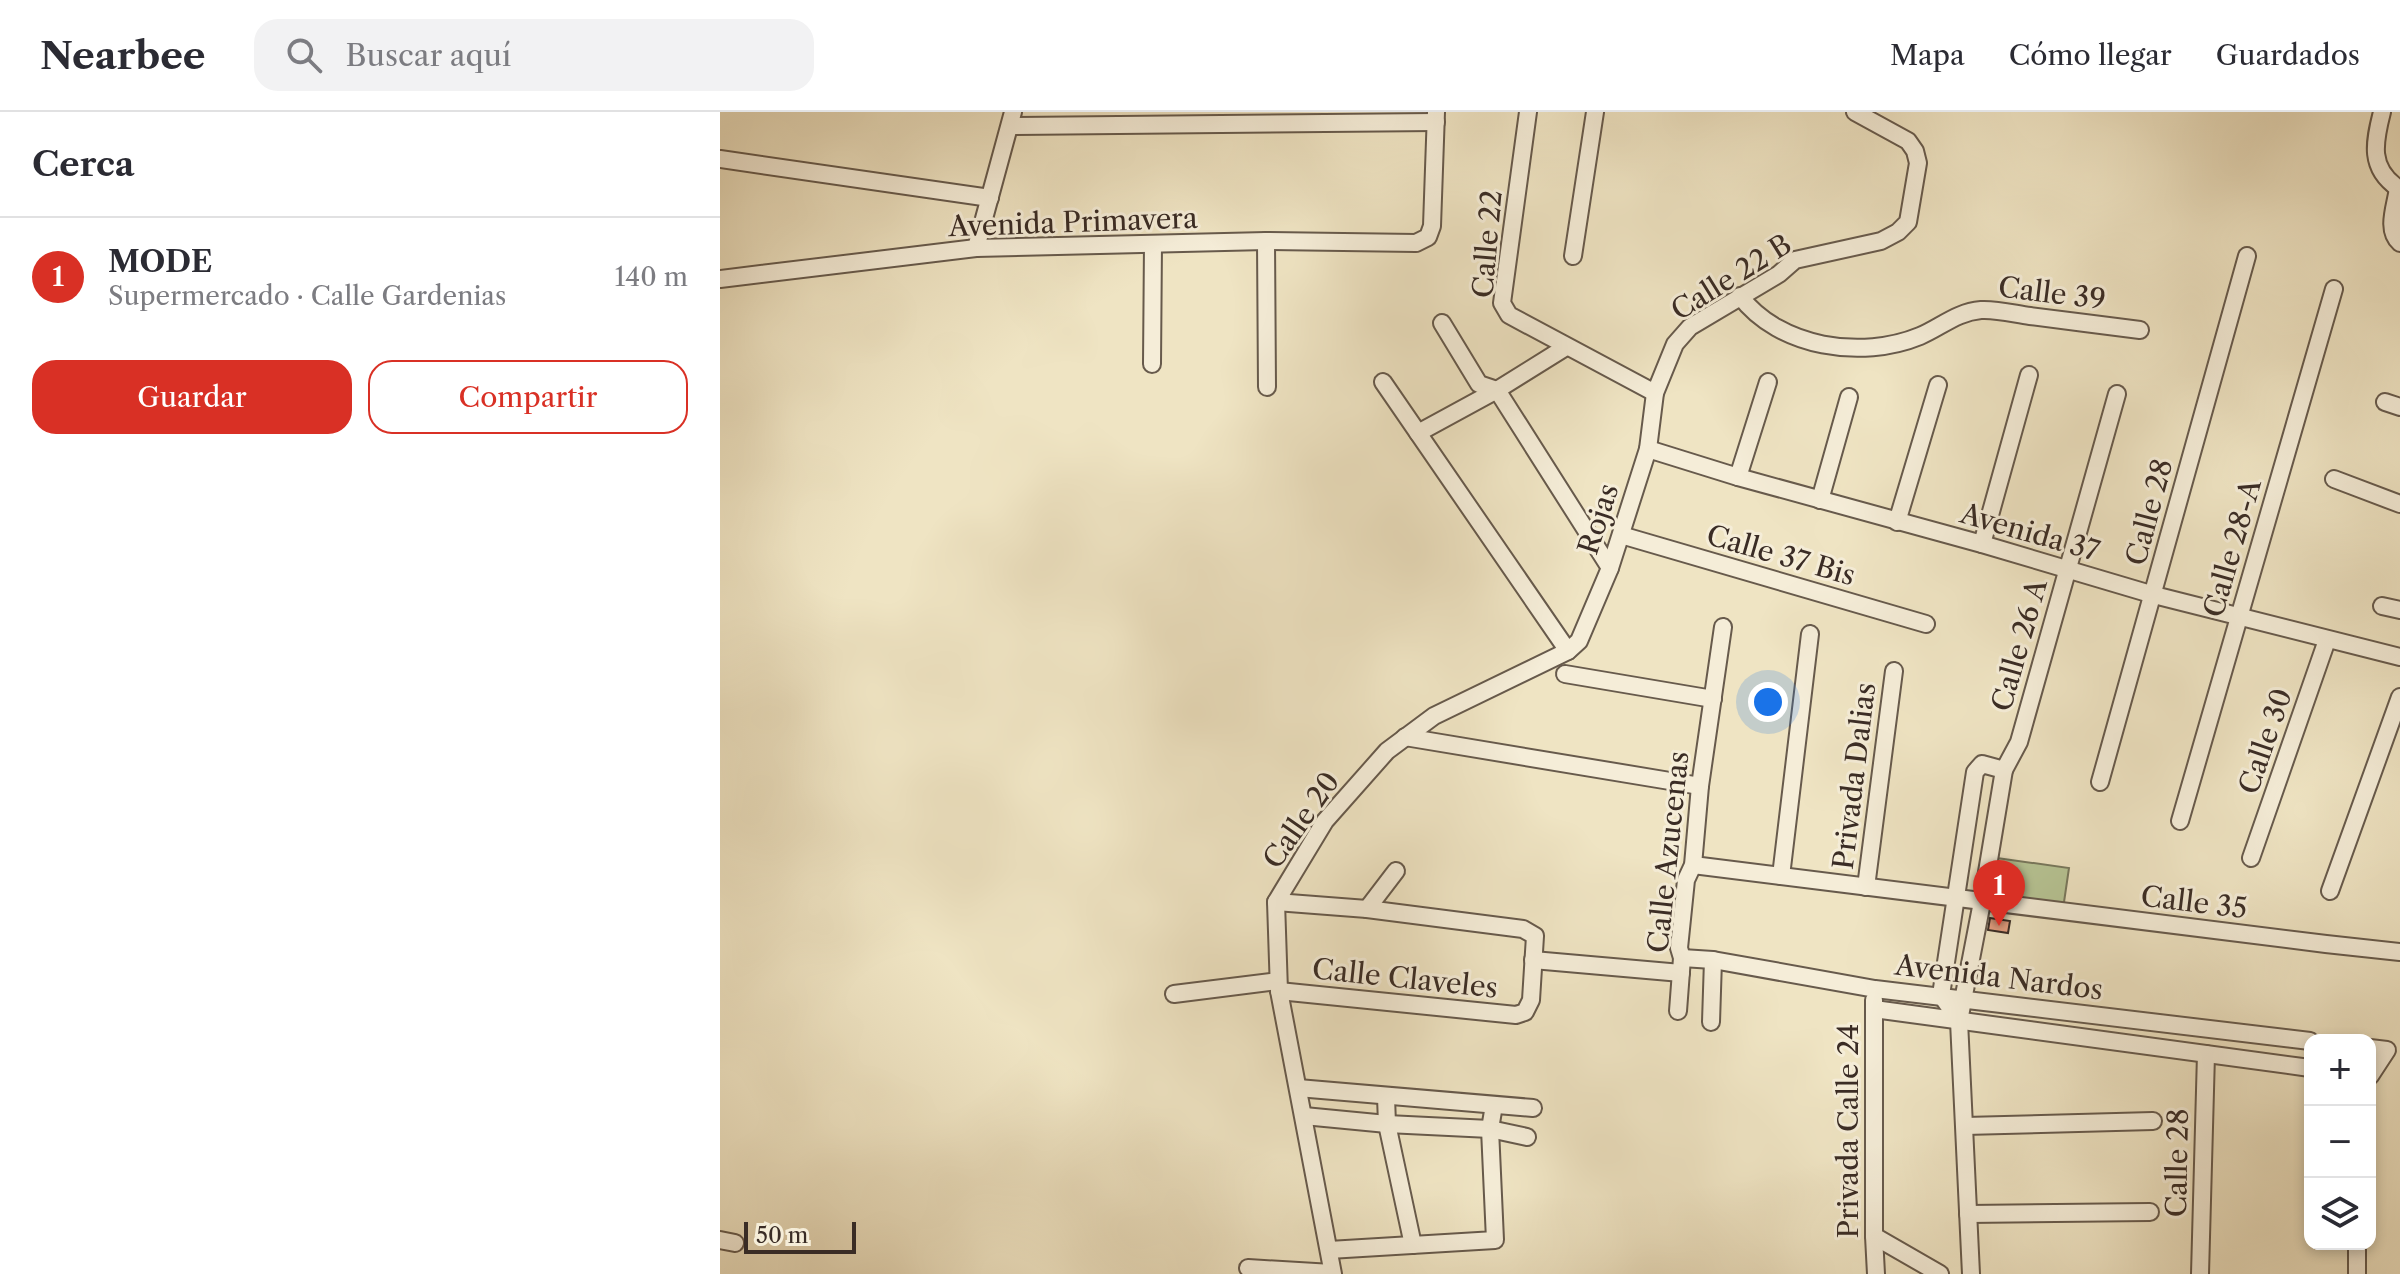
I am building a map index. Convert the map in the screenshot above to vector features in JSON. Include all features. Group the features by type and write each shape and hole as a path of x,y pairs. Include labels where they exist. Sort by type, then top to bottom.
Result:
{"street":[{"name":"Calle 22","path":"1528,112 1502,303 1509,315 1566,347"},
{"path":"1573,256 1595,112"},
{"name":"Calle 22 B","path":"1655,393 1675,344 1690,327 1779,274 1795,260 1881,241 1898,232 1908,222 1918,163 1915,151 1908,141 1855,112"},
{"path":"2382,112 2377,134 2378,168 2388,181 2399,188 2392,226 2400,243"},
{"path":"976,248 1011,119 1436,117"},
{"name":"Avenida Primavera","path":"720,279 976,248 1266,241 1416,243 1428,237 1432,226 1436,117"},
{"path":"720,159 990,198"},
{"path":"1266,241 1267,387"},
{"path":"1152,364 1153,244"},
{"name":"Calle 28","path":"2100,782 2247,256"},
{"name":"Calle 28-A","path":"2180,821 2334,289"},
{"name":"Calle 39","path":"1740,296 1769,322 1796,336 1825,345 1855,348 1885,346 1920,336 1956,315 1983,310 2140,330"},
{"path":"1442,323 1479,384 1497,390 1610,568"},
{"path":"1418,433 1497,390 1566,347 1655,393"},
{"path":"1982,544 2029,375"},
{"path":"1383,382 1568,651"},
{"path":"1738,477 1768,382"},
{"path":"1897,522 1938,385"},
{"name":"Rojas","path":"1568,651 1579,641 1610,568 1648,449 1655,393"},
{"name":"Calle 26 A","path":"1959,1021 2004,770 2019,742 2117,394"},
{"path":"1820,500 1849,397"},
{"name":"Avenida 37","path":"1648,449 2154,595 2400,657"},
{"path":"2334,479 2400,504"},
{"name":"Calle 37 Bis","path":"1621,535 1926,624"},
{"path":"2382,606 2400,610"},
{"name":"Calle Azucenas","path":"1678,1011 1682,965 1679,948 1686,880 1693,865 1700,786 1723,627"},
{"path":"1781,876 1810,634"},
{"name":"Calle 30","path":"2251,858 2327,640"},
{"name":"Calle 20","path":"1332,1274 1279,986 1276,902 1325,821 1387,751 1434,716 1568,651"},
{"name":"Privada Dalias","path":"1866,887 1894,671"},
{"path":"1565,674 1713,699"},
{"path":"2330,891 2400,697"},
{"path":"1405,737 1700,786"},
{"path":"1971,1274 1959,1021 1941,995 1975,772 1982,764 2004,770"},
{"name":"Calle 35","path":"1693,865 2400,952"},
{"path":"1367,909 1396,871"},
{"path":"1276,902 1367,909 1530,931 1535,936 1533,960"},
{"name":"Avenida Nardos","path":"1533,960 1682,965 1713,960 1875,989 2304,1040"},
{"name":"Calle Claveles","path":"1174,994 1279,986 1516,1015 1525,1012 1531,1000 1533,960"},
{"path":"1711,1022 1713,960"},
{"name":"Privada Calle 24","path":"1875,989 1876,1274"},
{"name":"Avenida Nardos","path":"1874,1009 2304,1067"},
{"path":"2376,1049 2387,1050 2376,1067"},
{"name":"Calle 28","path":"2200,1274 2206,1054"},
{"path":"1298,1088 1533,1108"},
{"path":"1386,1097 1387,1124 1413,1245"},
{"path":"1329,1250 1495,1240 1490,1129 1494,1105"},
{"path":"1304,1116 1490,1129 1527,1137"},
{"path":"1965,1126 2153,1121"},
{"path":"1968,1214 2150,1212"},
{"path":"1874,1236 1940,1274"},
{"path":"2357,1250 2357,1274"},
{"path":"1248,1268 1332,1274"}],"green space":[{"path":"1997,858 2069,868 2063,909 1991,899"}],"building":[{"path":"1990,918 2010,921 2008,933 1988,930"}],"place":[{"name":"MODE","path":"1999,926"}]}
